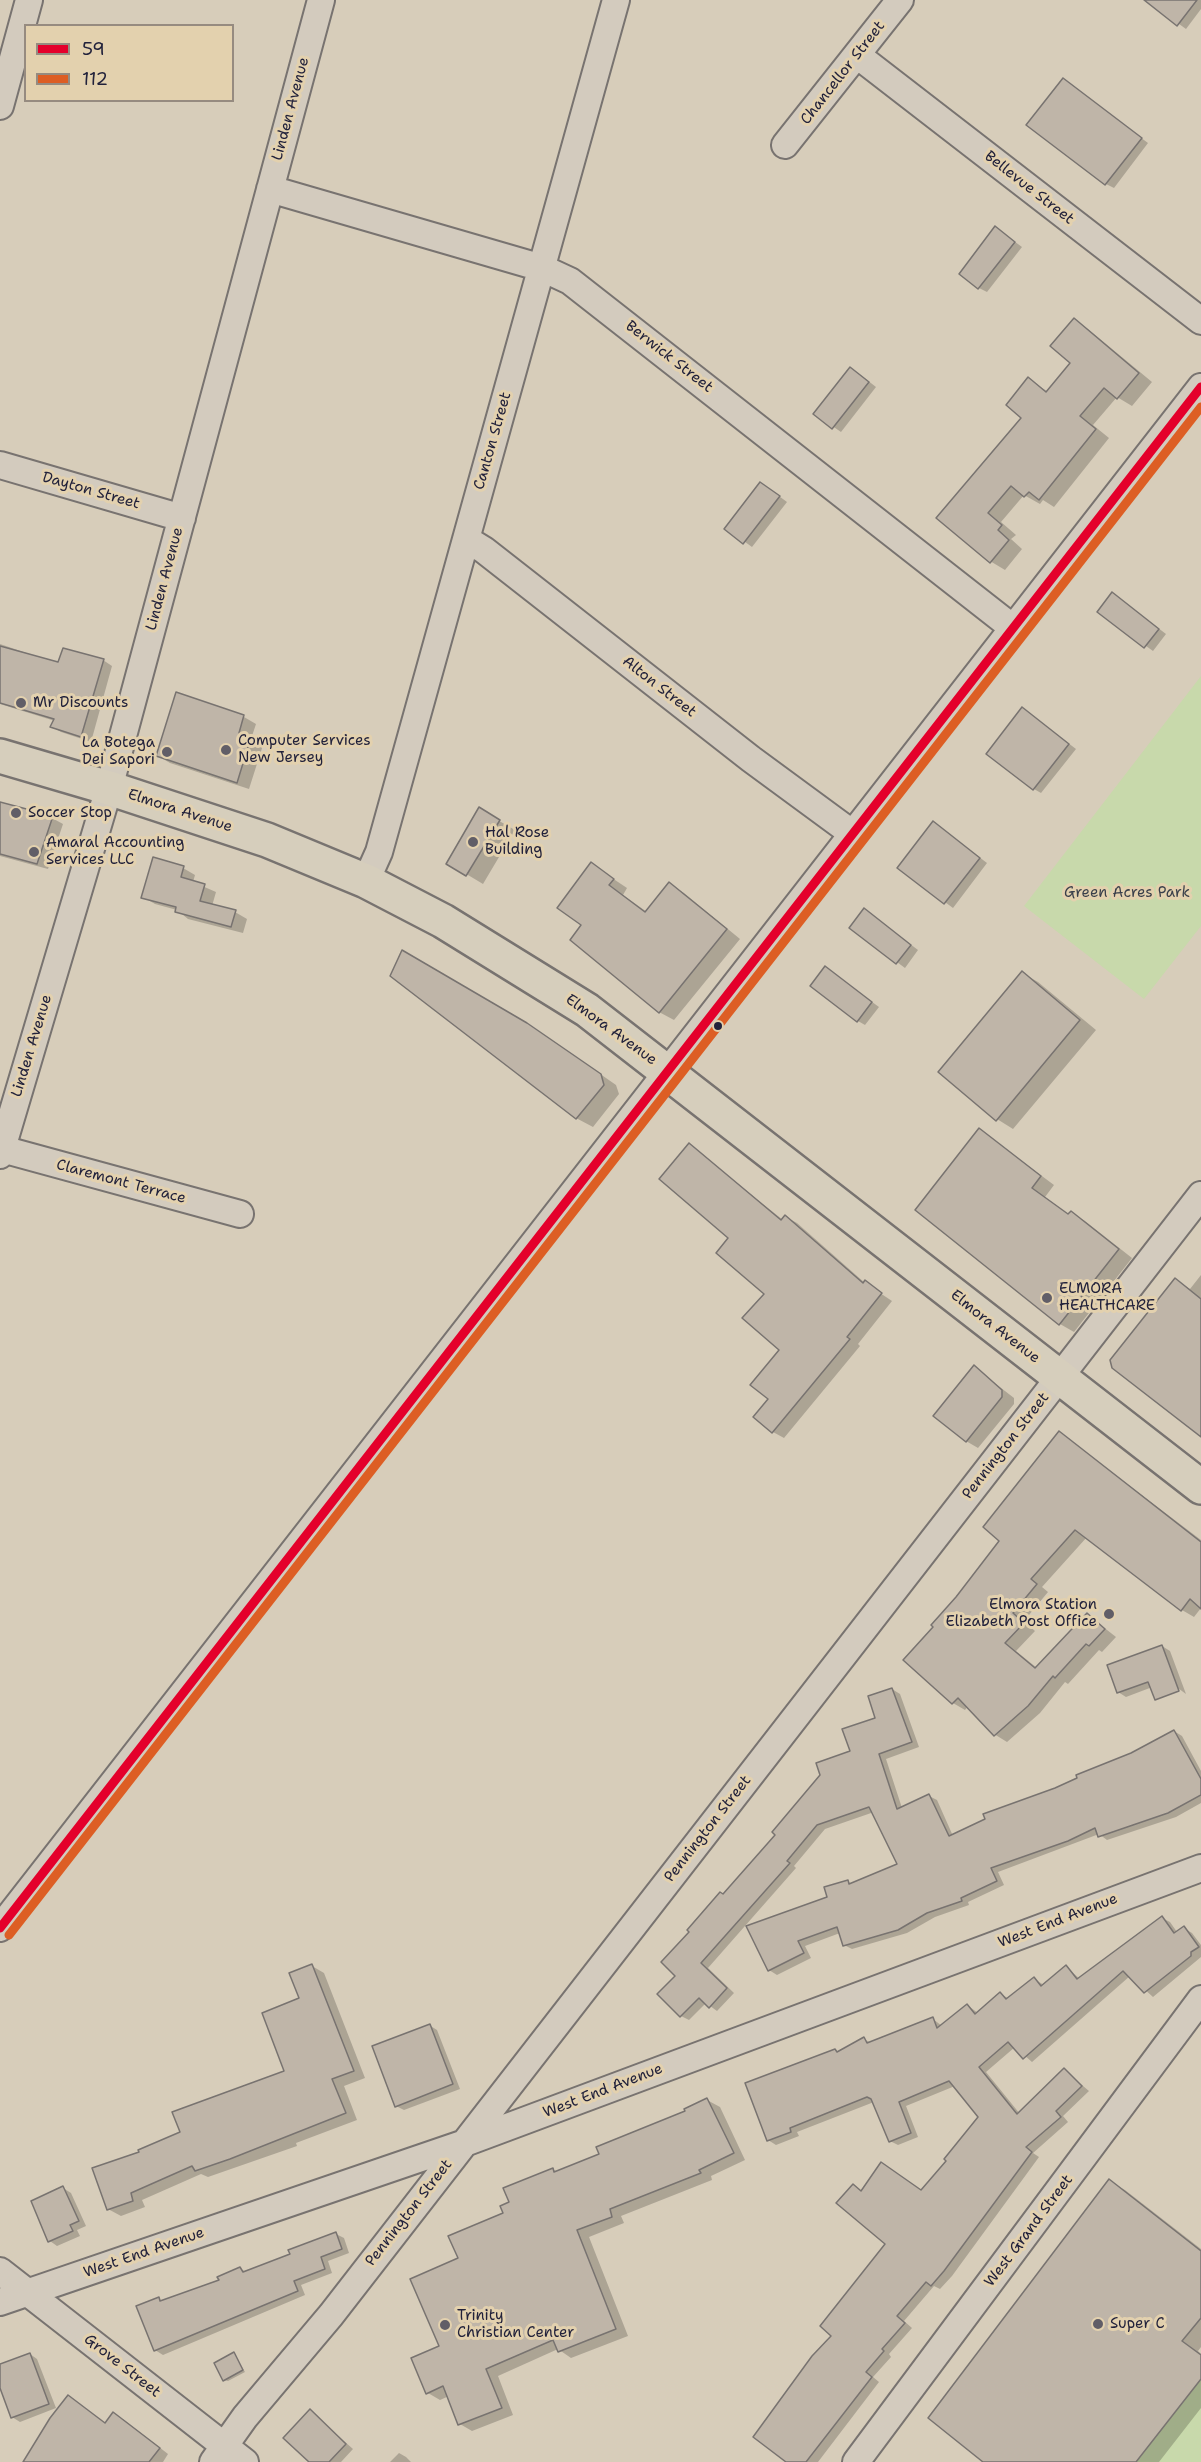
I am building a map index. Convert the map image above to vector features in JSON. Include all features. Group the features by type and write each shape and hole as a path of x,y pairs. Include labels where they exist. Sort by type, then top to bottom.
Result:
{"main road":[{"name":"Elmora Avenue","path":"0,756 109,788 267,840 366,881 443,921 587,1010 1201,1487"}],"street":[{"path":"0,106 29,0"},
{"name":"Linden Avenue","path":"1,1152 109,788 321,0"},
{"name":"Canton Street","path":"366,881 379,852 616,0"},
{"name":"Chancellor Street","path":"785,145 900,0"},
{"name":"Bellevue Street","path":"857,55 1201,321"},
{"name":"Berwick Street","path":"270,189 542,268 570,281 1013,628"},
{"path":"0,1928 1201,387"},
{"name":"Dayton Street","path":"0,465 182,518"},
{"name":"Alton Street","path":"466,539 484,550 751,759 853,834"},
{"name":"Claremont Terrace","path":"1,1152 240,1214"},
{"name":"Pennington Street","path":"219,2454 1201,1195"},
{"name":"West End Avenue","path":"0,2302 462,2144 1201,1868"},
{"name":"West Grand Street","path":"856,2462 1201,1999"},
{"name":"Grove Street","path":"0,2271 219,2454 245,2462"}],"green space":[{"name":"Green Acres Park","path":"1201,676 1201,926 1144,999 1024,906"},
{"path":"1201,2379 1201,2462 1136,2462"}],"building":[{"path":"1144,0 1197,0 1177,26"},
{"path":"1063,78 1142,138 1105,185 1026,125"},
{"path":"995,226 1015,242 978,289 959,274"},
{"path":"1074,318 1139,373 1117,399 1104,388 1080,416 1096,429 1039,500 1029,492 1024,497 1011,486 988,513 1002,525 998,530 1009,540 990,563 936,518 1021,418 1006,405 1028,377 1046,392 1070,363 1050,346"},
{"path":"850,367 869,382 832,429 813,414"},
{"path":"760,482 780,496 743,544 724,529"},
{"path":"1112,592 1159,629 1144,648 1097,612"},
{"path":"0,646 58,662 63,648 104,659 81,737 50,727 54,719 0,703"},
{"path":"176,692 244,715 239,733 251,737 237,783 156,756"},
{"path":"1022,707 1069,744 1033,790 986,754"},
{"path":"0,802 53,816 37,864 0,854"},
{"name":"Hal Rose Building","path":"479,807 500,820 466,876 446,864"},
{"path":"933,821 980,858 944,904 897,868"},
{"path":"153,857 184,866 181,877 205,884 200,901 236,910 231,927 175,912 176,907 141,898"},
{"path":"591,862 614,879 609,885 645,912 669,882 727,929 659,1013 570,940 581,925 557,908"},
{"path":"864,908 911,945 896,964 849,928"},
{"path":"402,950 527,1023 601,1074 604,1085 576,1119 390,976"},
{"path":"825,966 872,1002 857,1022 810,986"},
{"path":"1022,971 1080,1020 996,1121 938,1072"},
{"path":"979,1128 1041,1176 1032,1188 1068,1214 1071,1211 1119,1249 1059,1325 915,1210"},
{"path":"689,1143 781,1220 785,1215 863,1283 865,1280 882,1293 847,1337 850,1339 772,1433 753,1417 768,1399 750,1385 779,1350 742,1318 764,1294 716,1253 728,1238 659,1179"},
{"path":"1175,1278 1201,1299 1201,1437 1112,1368 1110,1360"},
{"path":"974,1365 1002,1390 1002,1397 966,1442 933,1416"},
{"path":"1059,1431 1201,1542 1201,1609 1190,1599 1181,1611 1075,1530 1031,1579 1037,1584 1013,1613 1024,1623 1005,1643 1035,1668 1087,1613 1105,1629 1089,1646 1086,1644 1055,1678 1053,1676 1028,1706 994,1736 958,1698 952,1704 903,1660 933,1627 931,1625 956,1597 999,1541 983,1527"},
{"path":"1162,1645 1179,1691 1155,1700 1148,1682 1117,1693 1107,1665"},
{"path":"892,1688 912,1742 879,1754 897,1809 929,1794 949,1836 985,1819 983,1814 1055,1788 1077,1778 1076,1775 1131,1753 1174,1730 1201,1779 1201,1795 1168,1813 1098,1837 1095,1828 1068,1841 991,1868 997,1881 961,1898 962,1901 927,1913 898,1930 843,1946 837,1927 798,1941 804,1953 768,1971 746,1926 827,1897 824,1887 848,1880 849,1884 897,1864 869,1807 817,1825 787,1861 790,1863 701,1963 727,1988 709,2008 699,1998 680,2017 657,1994 675,1976 661,1962 689,1932 687,1930 720,1892 723,1894 775,1835 772,1832 820,1775 816,1763 850,1751 842,1729 875,1718 868,1696"},
{"path":"1162,1916 1174,1933 1184,1926 1199,1947 1191,1952 1191,1956 1144,1993 1123,1971 1023,2059 1008,2042 979,2067 1017,2114 1064,2068 1082,2086 1056,2111 1061,2117 1026,2147 1032,2152 944,2271 931,2286 926,2282 897,2316 905,2323 882,2349 884,2351 866,2372 872,2377 806,2462 786,2462 753,2437 812,2356 831,2336 820,2326 885,2244 836,2203 853,2184 861,2191 881,2162 921,2190 946,2161 944,2159 978,2117 949,2081 899,2102 911,2133 889,2142 871,2099 867,2097 790,2128 791,2132 767,2141 745,2083 835,2049 837,2052 864,2037 867,2043 933,2017 937,2028 967,2004 975,2014 1000,1992 1006,1999 1034,1977 1041,1986 1066,1965 1077,1979"},
{"path":"312,1964 354,2071 332,2079 346,2113 230,2159 195,2171 192,2166 131,2193 133,2201 107,2210 92,2168 139,2152 138,2150 180,2132 172,2112 284,2071 262,2013 299,1998 289,1973"},
{"path":"430,2024 453,2084 395,2107 372,2046"},
{"path":"707,2098 734,2153 699,2170 701,2173 610,2209 612,2217 577,2230 616,2329 558,2352 553,2340 486,2369 502,2408 458,2425 443,2386 426,2394 411,2358 439,2346 410,2279 458,2258 448,2236 503,2213 500,2206 509,2202 503,2188 553,2168 554,2172 599,2154 596,2147 685,2111 684,2109"},
{"name":"Super C","path":"1109,2179 1201,2251 1201,2318 1182,2341 1201,2355 1201,2379 1136,2462 983,2462 928,2418"},
{"path":"63,2186 79,2221 70,2225 73,2231 48,2242 31,2201"},
{"path":"336,2232 342,2249 321,2257 325,2269 294,2281 298,2291 154,2351 136,2306 159,2297 160,2301 219,2280 217,2277 240,2267 243,2272 290,2254 288,2250"},
{"path":"234,2352 243,2370 223,2381 214,2363"},
{"path":"30,2353 49,2404 11,2418 0,2388 0,2364"},
{"path":"68,2395 105,2423 113,2412 160,2448 149,2462 23,2462 50,2418"},
{"path":"310,2409 346,2444 329,2462 309,2462 283,2438"}],"transit line":[{"name":"59","path":"0,1928 1201,387"},
{"name":"112","path":"9,1935 1201,407"}],"place":[{"name":"Mr Discounts","path":"21,703"},
{"name":"Computer Services New Jersey","path":"226,750"},
{"name":"La Botega Dei Sapori","path":"167,752"},
{"name":"Soccer Stop","path":"16,813"},
{"name":"Hal Rose Building","path":"473,842"},
{"name":"Amaral Accounting Services LLC","path":"34,852"},
{"name":"ELMORA HEALTHCARE","path":"1047,1298"},
{"name":"Elmora Station Elizabeth Post Office","path":"1109,1614"},
{"name":"Super C","path":"1098,2324"},
{"name":"Trinity Christian Center","path":"445,2325"}]}
